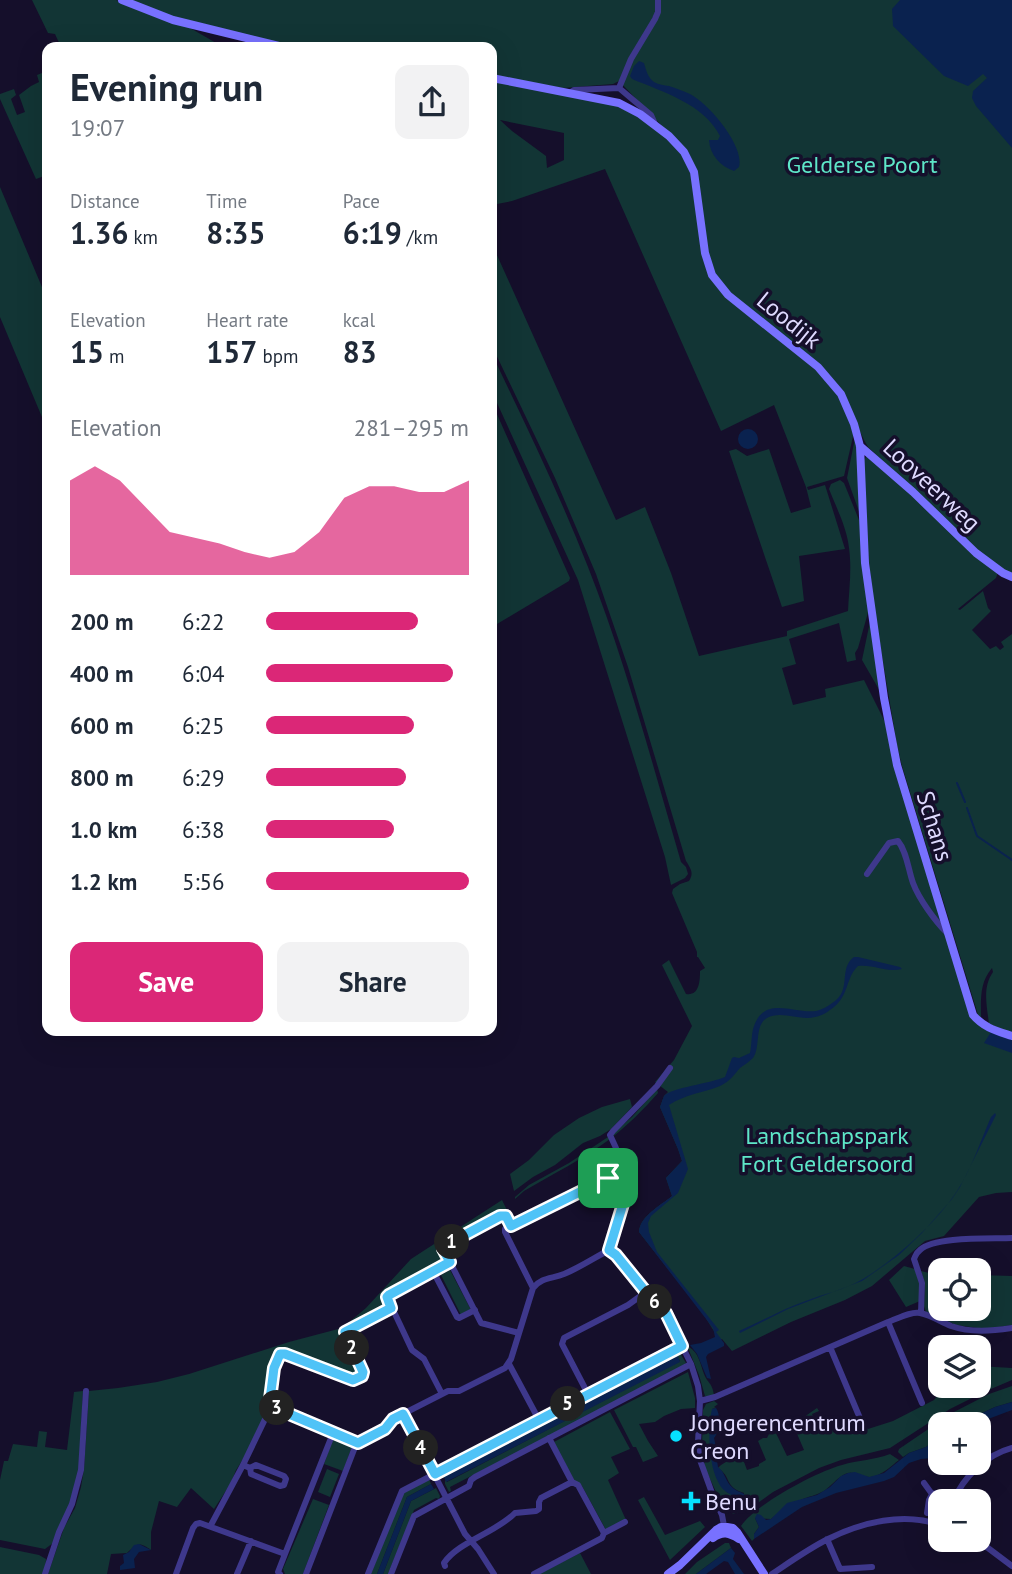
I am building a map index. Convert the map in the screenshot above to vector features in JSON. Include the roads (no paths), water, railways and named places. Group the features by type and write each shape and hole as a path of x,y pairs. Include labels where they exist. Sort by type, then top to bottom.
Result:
{"street":[{"path":"122,0 173,20 263,42"},
{"path":"619,88 631,60 655,19 658,0"},
{"name":"Loodijk","path":"497,79 619,103 655,124 676,143 691,164 696,181 705,253 712,275 729,295 818,367 841,394 860,446 866,563 889,729"},
{"path":"570,93 574,90 619,88 651,115 655,124"},
{"name":"Looveerweg","path":"860,446 914,492 976,553 1012,577"},
{"name":"Schans","path":"889,729 897,765 973,1015 979,1023 1012,1036"},
{"name":"Schans","path":"867,874 888,843 901,843 913,884 938,924 947,933"},
{"path":"306,1574 358,1443 385,1429 393,1419 442,1394 459,1391 505,1368 509,1364 533,1288 538,1282 562,1275 609,1250 623,1204 608,1178 612,1153 616,1148 610,1135 670,1068"},
{"path":"533,1288 505,1229 608,1178"},
{"path":"511,1226 506,1216 500,1216 443,1249 481,1323 519,1334"},
{"path":"921,1313 922,1283 914,1259 920,1250 940,1241 1012,1238"},
{"path":"609,1250 666,1313 691,1364 700,1401 700,1460 722,1515 725,1530"},
{"path":"442,1394 424,1359 412,1350 387,1297 450,1262"},
{"path":"433,1271 457,1317 475,1310"},
{"path":"588,1394 562,1344 564,1338 628,1305 646,1292"},
{"path":"211,1525 247,1467 268,1413 274,1368 280,1354 353,1380 362,1376 363,1372 345,1332 391,1308"},
{"path":"700,1401 915,1313 965,1329 990,1331 1012,1328"},
{"path":"888,1322 922,1404"},
{"path":"368,1574 401,1491 682,1346"},
{"path":"830,1347 862,1423"},
{"path":"509,1364 539,1420"},
{"path":"391,1574 414,1516 469,1486 475,1477 691,1364"},
{"path":"45,1574 79,1479 85,1431 86,1391"},
{"path":"269,1407 358,1443"},
{"path":"403,1414 465,1534 494,1574"},
{"path":"280,1574 278,1572 333,1433"},
{"path":"549,1438 572,1482 579,1485 604,1533"},
{"path":"961,1489 974,1471 988,1459 1012,1448"},
{"path":"256,1465 284,1476 284,1485 280,1486 251,1475 247,1467 256,1465"},
{"path":"445,1566 447,1558 471,1542 507,1521 515,1513 537,1511 541,1498 572,1482"},
{"path":"924,1483 928,1489"},
{"path":"772,1574 827,1539 854,1528 881,1521 928,1521"},
{"path":"176,1574 193,1528 200,1522 285,1554"},
{"path":"534,1574 602,1538 604,1533 625,1522"},
{"path":"668,1574 716,1530 735,1530 764,1574"},
{"path":"827,1539 840,1569 872,1567"},
{"path":"237,1574 251,1541"},
{"path":"991,1550 1012,1566"},
{"path":"674,1574 680,1565"}],"water":[{"path":"900,0 1012,0 1012,148 972,98 973,91 987,78 983,74 968,86 944,76 893,26 892,9"},
{"path":"639,61 644,63 654,82 690,94 706,106 731,137 739,158 739,167 734,171 729,169 714,155 709,140 718,140 720,136 704,115 682,100 632,79 630,76"},
{"path":"744,429 752,429 758,439 752,449 744,449 738,443 738,435"},
{"path":"854,957 902,969 858,966 839,1002 825,1013 809,1018 778,1015 767,1018 760,1026 753,1058 729,1080 669,1105 688,1169 678,1193 651,1216 648,1223 649,1232 657,1252 719,1330 716,1332 724,1346 706,1357 711,1379 707,1378 697,1354 690,1345 715,1337 713,1328 639,1232 647,1216 672,1196 666,1178 682,1161 660,1107 668,1093 725,1077 732,1058 750,1053 754,1026 765,1011 781,1008 816,1011 835,1001 844,987 847,966"},
{"path":"991,1032 1012,1040 1012,1053 984,1043"},
{"path":"995,1113 996,1115 971,1165 991,1117"},
{"path":"927,1227 899,1255 862,1281 851,1285 889,1261"},
{"path":"836,1291 788,1309 740,1333 739,1331 795,1305"},
{"path":"678,1356 680,1362 446,1482 444,1477"},
{"path":"1012,1402 1012,1410 991,1418 991,1412 984,1412"},
{"path":"716,1408 719,1423 714,1438 718,1467 730,1486 744,1494 747,1499 745,1501 725,1491 715,1475 710,1452 710,1429 712,1409"},
{"path":"928,1446 928,1458 909,1463 894,1477 836,1493 802,1507 754,1539 759,1527 755,1518 757,1514 766,1520 771,1519 787,1503 817,1495 841,1476 855,1472 869,1477 884,1473 909,1453"},
{"path":"431,1484 434,1489 411,1501 383,1574 377,1574 407,1497"},
{"path":"139,1544 151,1550 139,1552 134,1559 135,1568 120,1570 124,1563 123,1555"},
{"path":"731,1548 735,1553 733,1559 744,1574 735,1574 728,1562 724,1561 706,1574 696,1574"}],"waterway":[{"path":"957,783 965,802"},
{"path":"967,808 977,836 1012,860"}],"place":[{"name":"Jongerencentrum Creon","path":"676,1436"},
{"name":"Benu","path":"691,1501"}],"park label":[{"name":"Gelderse Poort","path":"862,164"},
{"name":"Landschapspark Fort Geldersoord","path":"827,1149"}]}
